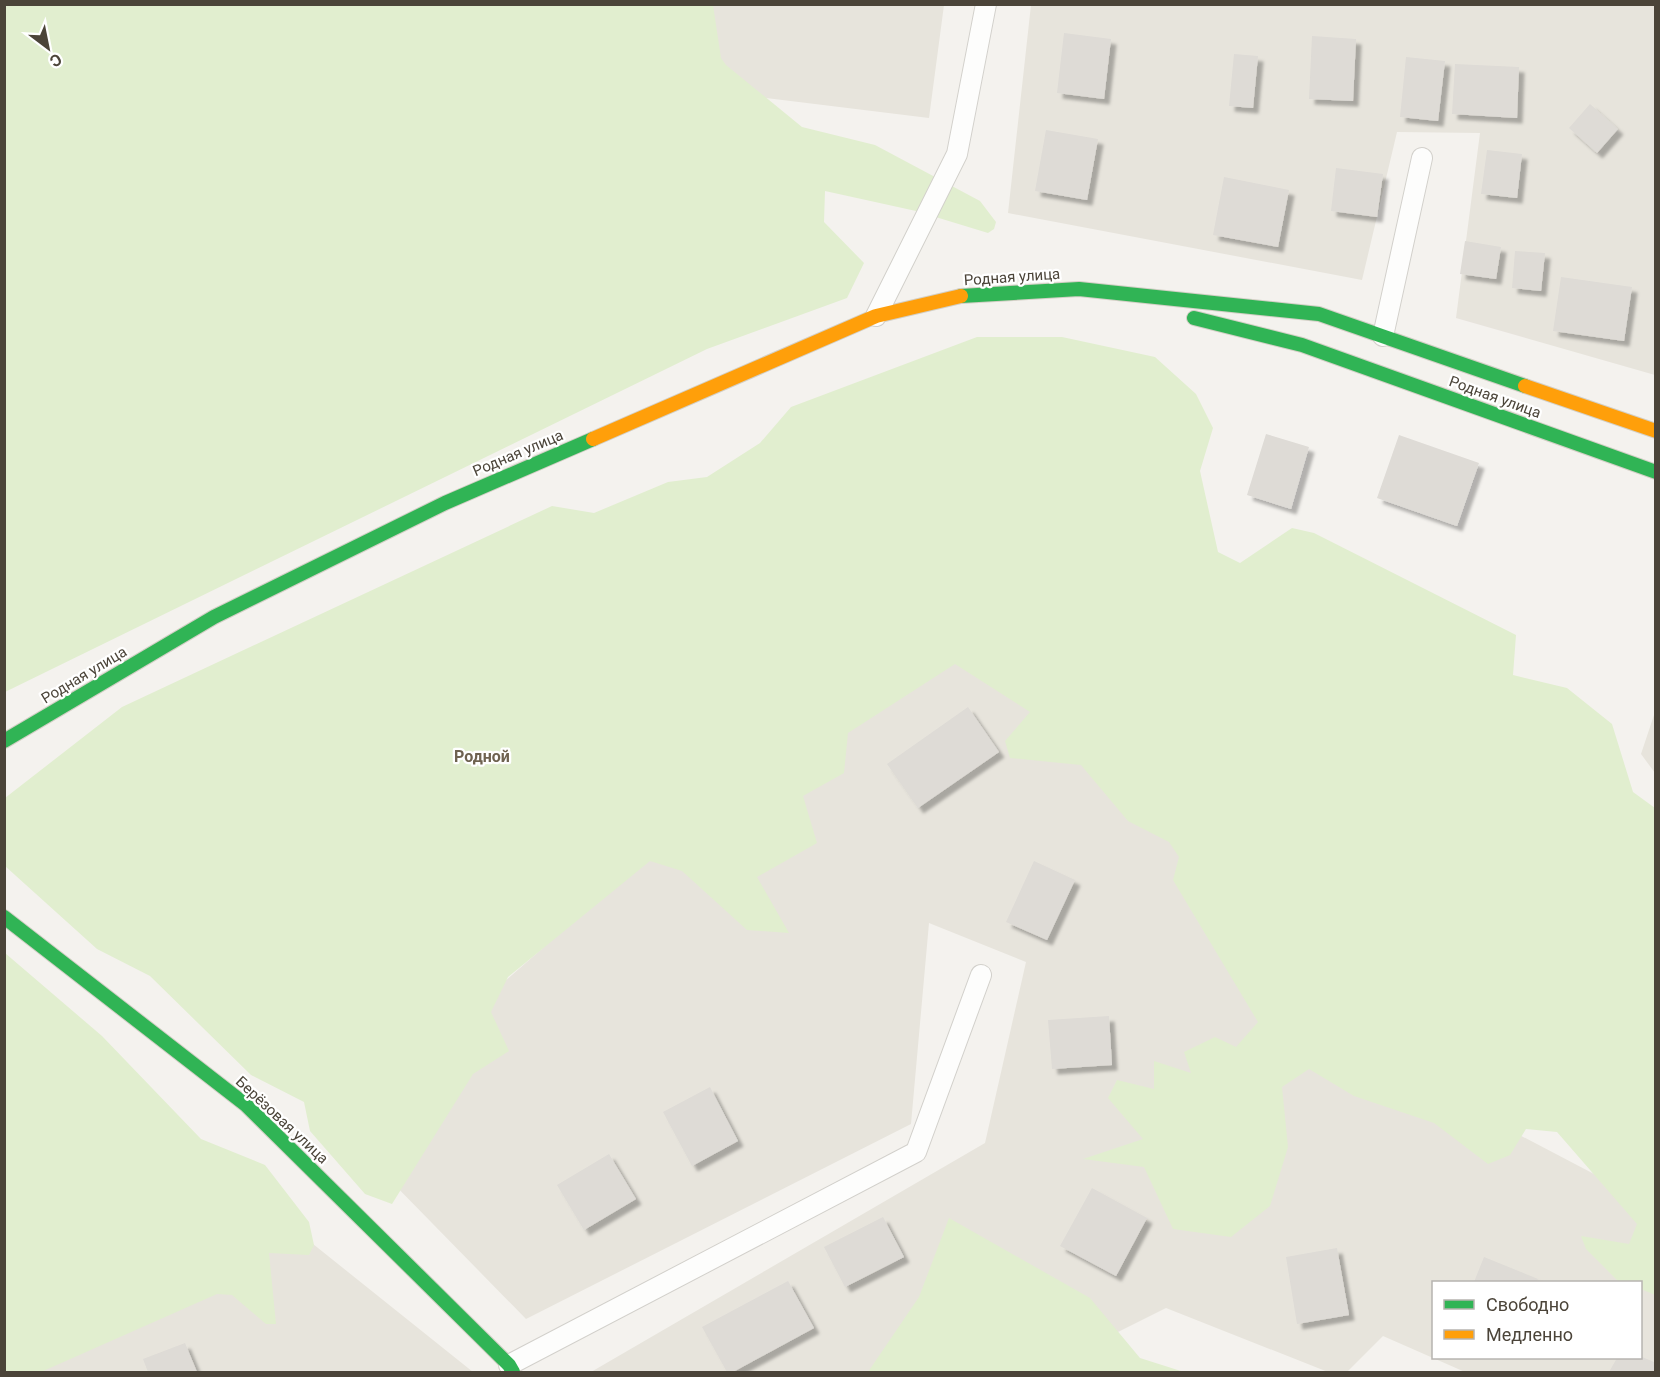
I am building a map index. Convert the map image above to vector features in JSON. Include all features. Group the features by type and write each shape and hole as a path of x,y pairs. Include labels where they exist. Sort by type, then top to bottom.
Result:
{"street":[{"name":"Родная улица","path":"1079,289 1302,345 1656,472"},
{"name":"Родная улица","path":"4,741 214,617 445,503 876,316 968,294 1079,289 1319,314 1656,431"},
{"name":"Берёзовая улица","path":"4,917 246,1105 511,1369"}],"lane":[{"path":"876,316 957,154 986,4"},
{"path":"1383,336 1422,158"},
{"path":"511,1369 916,1152 981,975"}],"shaded area":[{"path":"689,5 944,5 929,118 677,87"},
{"path":"1031,5 1655,5 1655,375 1456,318 1480,133 1397,132 1362,280 1008,213"},
{"path":"964,580 1247,803 1281,1010 1655,1206 1655,1372 1465,1372 1435,1359 1642,1359 1642,1281 1432,1281 1432,1358 1383,1336 1347,1372 1328,1372 1166,1308 1038,1372 591,1372 985,1143 1026,962 929,923 911,1124 526,1319 338,1127"},
{"path":"1655,712 1655,773 1641,754"},
{"path":"253,1196 473,1372 5,1372 4,1344"}],"green space":[{"path":"5,5 713,5 721,58 726,65 802,127 875,145 980,201 996,222 994,229 988,233 916,211 825,191 824,222 864,263 847,298 707,349 5,692"},
{"path":"977,337 1062,337 1155,357 1196,394 1213,428 1200,471 1218,552 1240,563 1292,528 1314,533 1516,635 1513,675 1567,688 1612,724 1633,792 1655,808 1655,1295 1642,1289 1642,1281 1618,1281 1586,1249 1581,1236 1629,1244 1637,1224 1557,1132 1526,1129 1510,1155 1488,1164 1434,1123 1354,1096 1309,1069 1282,1087 1288,1147 1270,1206 1231,1237 1173,1229 1144,1167 1083,1159 1143,1139 1108,1098 1117,1080 1154,1089 1154,1061 1191,1073 1184,1052 1215,1037 1236,1047 1258,1022 1173,880 1179,857 1169,842 1128,821 1081,765 1010,758 1005,741 1030,712 955,664 848,733 844,773 803,796 817,843 757,877 789,933 747,930 682,871 650,861 508,977 491,1012 509,1051 473,1074 392,1204 365,1194 310,1131 304,1102 251,1075 150,976 97,949 5,866 5,798 122,707 552,506 594,513 668,482 707,477 760,443 791,407"},
{"path":"5,953 102,1036 201,1139 265,1165 309,1222 314,1245 309,1255 269,1253 276,1324 266,1324 232,1295 217,1294 41,1372 5,1372"},
{"path":"949,1218 1090,1298 1140,1358 1184,1372 868,1372 919,1297"}],"building":[{"path":"1064,33 1111,39 1104,99 1057,93"},
{"path":"1312,36 1356,39 1353,101 1309,99"},
{"path":"1234,54 1258,56 1253,108 1229,106"},
{"path":"1406,57 1445,61 1438,121 1400,117"},
{"path":"1455,64 1519,67 1517,118 1452,114"},
{"path":"1590,104 1618,129 1597,153 1569,128"},
{"path":"1046,130 1098,139 1087,200 1035,191"},
{"path":"1487,150 1522,154 1517,198 1481,194"},
{"path":"1336,168 1383,174 1377,217 1331,211"},
{"path":"1224,177 1289,190 1278,247 1213,235"},
{"path":"1465,241 1501,247 1496,279 1460,274"},
{"path":"1515,251 1545,253 1541,291 1512,288"},
{"path":"1561,277 1632,287 1624,341 1553,331"},
{"path":"1266,434 1309,447 1291,509 1247,495"},
{"path":"1399,435 1479,463 1457,526 1377,498"},
{"path":"968,707 999,752 918,808 887,764"},
{"path":"1034,861 1075,880 1047,940 1006,922"},
{"path":"1109,1016 1112,1065 1052,1069 1048,1020"},
{"path":"710,1087 738,1141 692,1166 663,1112"},
{"path":"609,1154 636,1199 584,1230 557,1185"},
{"path":"1092,1188 1147,1218 1116,1276 1060,1246"},
{"path":"883,1217 904,1257 845,1287 824,1247"},
{"path":"1337,1248 1349,1315 1297,1324 1286,1257"},
{"path":"1484,1257 1538,1279 1537,1281 1474,1281"},
{"path":"788,1281 814,1328 733,1372 727,1372 702,1327"},
{"path":"185,1343 197,1372 148,1372 143,1359"},
{"path":"1642,1357 1656,1363 1656,1372 1609,1372 1616,1359 1642,1359"}],"traffic: fast":[{"path":"961,296 1079,289 1319,314 1525,386"},
{"path":"1194,318 1302,345 1656,472"},
{"path":"4,741 214,617 445,503 593,439"},
{"path":"4,917 246,1105 509,1365 513,1372"}],"traffic: slow":[{"path":"593,439 876,316 961,296"},
{"path":"1525,386 1656,431"}],"district":[{"name":"Родной","path":"482,756"}]}
